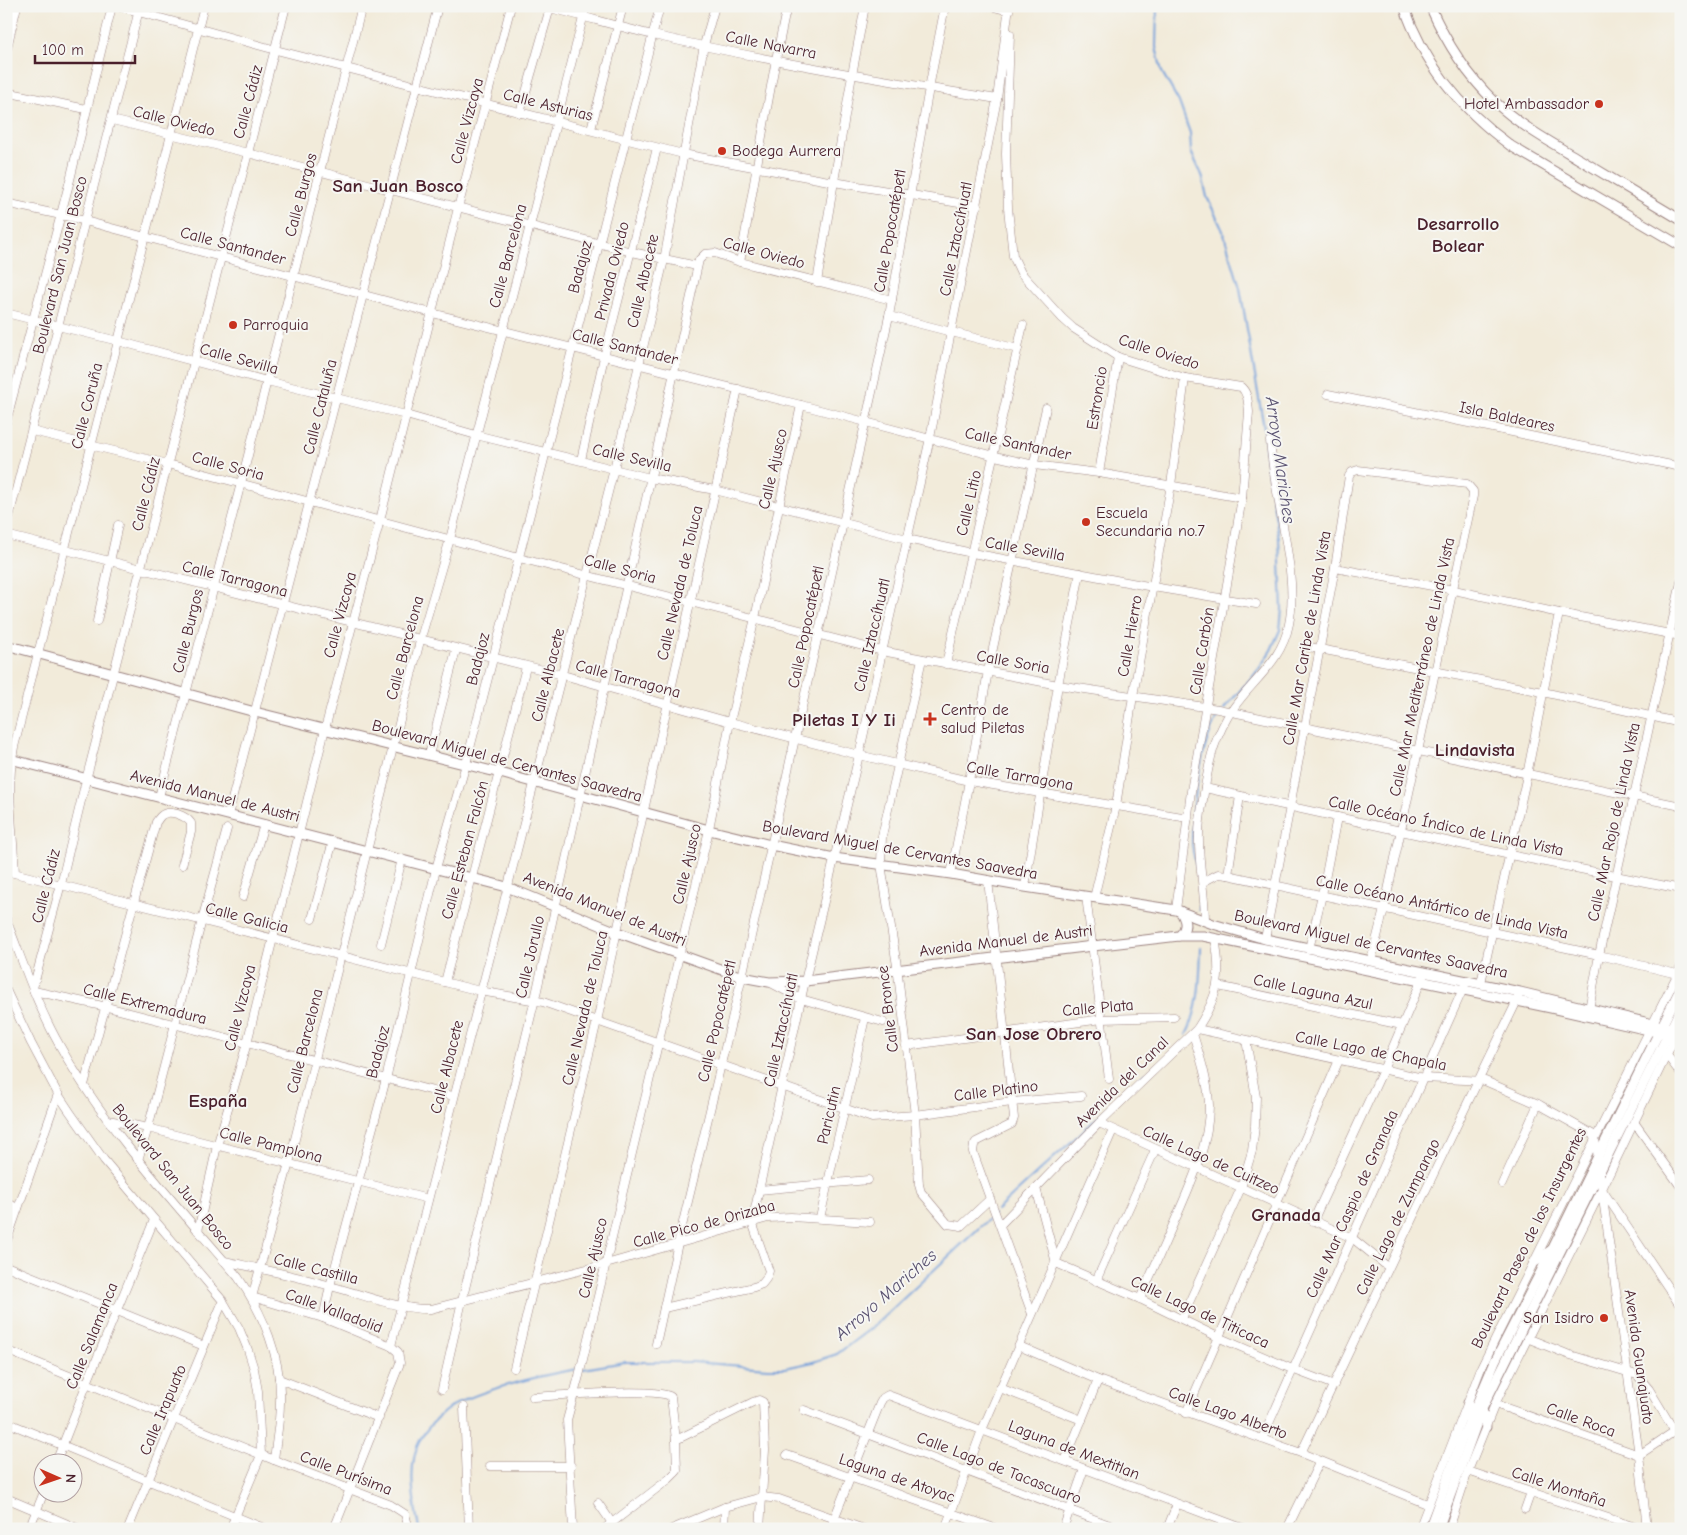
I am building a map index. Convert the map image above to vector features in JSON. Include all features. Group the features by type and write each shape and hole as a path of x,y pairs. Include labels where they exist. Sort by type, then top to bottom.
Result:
{"main road":[{"path":"1404,6 1414,32 1435,70 1455,97 1488,130 1511,146 1681,246"},
{"path":"1430,6 1439,26 1452,47 1494,100 1537,134 1681,220"},
{"name":"Boulevard Miguel de Cervantes Saavedra","path":"6,646 255,712 466,764 581,794 644,813 771,845 834,858 951,874 1178,911 1209,923 1265,939 1481,983 1520,992 1588,1013"},
{"name":"Avenida Manuel de Austri","path":"9,759 507,886 617,932 742,976 769,982 805,982 996,957 1179,936 1203,936"},
{"path":"1178,911 1185,919 1186,925 1184,931 1179,936"},
{"path":"1209,923 1215,938"},
{"name":"Boulevard Miguel de Cervantes Saavedra","path":"1203,936 1421,982 1666,1029"},
{"name":"Boulevard Paseo de los Insurgentes","path":"1438,1529 1482,1410 1599,1172 1666,1029 1681,987"},
{"name":"Boulevard Paseo de los Insurgentes","path":"1429,1529 1495,1361 1598,1156 1666,1029 1681,1008"},
{"path":"1534,1263 1553,1248"},
{"path":"1468,1403 1469,1424"},
{"path":"1482,1410 1486,1427"}],"street":[{"path":"6,52 17,6"},
{"name":"Boulevard San Juan Bosco","path":"6,422 70,180 112,6"},
{"name":"Calle Asturias","path":"117,6 139,9 199,29 276,50 683,154 977,206"},
{"name":"Calle Coruña","path":"15,873 9,809 9,759 92,446 204,6"},
{"name":"Calle Cádiz","path":"33,990 286,6"},
{"name":"Calle Burgos","path":"159,797 321,172 362,6"},
{"name":"Calle Cataluña","path":"228,815 438,6"},
{"name":"Calle Vizcaya","path":"198,1231 218,1146 247,1043 271,938 324,729 380,520 511,6"},
{"name":"Calle Barcelona","path":"252,1297 289,1163 366,849 420,641 450,540 586,6"},
{"path":"591,129 623,6"},
{"name":"Badajoz","path":"323,1318 386,1079 437,868 466,764 660,6"},
{"name":"Calle Albacete","path":"391,1346 453,1096 563,675 614,469 664,260 704,45 714,6"},
{"path":"740,262 758,168 775,60 787,6"},
{"path":"817,282 865,6"},
{"name":"Calle Popocatépetl","path":"656,1344 796,739 889,316 945,6"},
{"path":"990,6 1009,9"},
{"path":"520,113 546,7"},
{"name":"Calle Navarra","path":"546,7 653,35 775,60 997,99"},
{"name":"Boulevard San Juan Bosco","path":"6,529 139,9"},
{"name":"Calle Iztaccíhuatl","path":"752,1222 801,999 859,755 930,438 997,99 1009,9"},
{"name":"Calle Oviedo","path":"1009,9 1010,61 1007,101 1007,176 1010,227 1016,264 1021,273 1073,328 1118,357 1185,378 1236,386 1244,390 1247,395"},
{"path":"6,92 86,109"},
{"name":"Calle Oviedo","path":"112,120 664,260 697,266 702,255 708,253 715,254 892,300"},
{"name":"Privada Oviedo","path":"581,460 604,357 658,148"},
{"name":"Calle Santander","path":"6,203 60,214 362,295 801,405 994,456 1034,465 1099,473 1242,498"},
{"name":"Calle Jorullo","path":"442,1389 556,907 697,266"},
{"name":"Calle Sevilla","path":"6,313 118,340 476,435 650,478 715,490 907,539 972,554 1153,588 1256,604"},
{"path":"889,316 1018,349"},
{"name":"Calle Litio","path":"946,664 1023,325"},
{"name":"Estroncio","path":"1099,473 1118,357"},
{"name":"Calle Hierro","path":"1109,1080 1093,946 1090,897 1116,806 1133,696 1171,486 1185,378"},
{"name":"Calle Nevada de Toluca","path":"514,1368 597,1021 644,813 666,704 691,602 738,389"},
{"name":"Isla Baldeares","path":"1328,394 1681,468"},
{"name":"Calle Carbón","path":"1178,911 1191,791 1242,498 1249,412 1247,395"},
{"name":"Calle Ajusco","path":"573,1529 567,1420 580,1375 709,830 730,722 755,618 801,405"},
{"path":"951,874 988,671 1046,408"},
{"name":"Calle Soria","path":"32,431 168,464 518,558 588,574 882,650 946,664 1058,684 1218,709 1681,806"},
{"path":"1209,923 1199,834 1212,751 1229,712 1266,671 1276,656 1289,626 1291,613 1290,574 1270,441"},
{"name":"Calle Mar Caribe de Linda Vista","path":"1265,939 1335,568 1347,483 1352,472 1358,470 1467,484 1473,491 1473,496"},
{"name":"Calle Mar Mediterráneo de Linda Vista","path":"1371,961 1454,590 1473,496"},
{"path":"97,621 118,525"},
{"name":"Calle Tarragona","path":"6,534 420,641 563,675 730,722 859,755 969,781 1188,818"},
{"path":"1335,568 1681,636"},
{"path":"1025,887 1058,684 1080,573"},
{"name":"Calle Mar Rojo de Linda Vista","path":"1588,1013 1599,954 1618,875 1681,582"},
{"path":"1481,983 1527,775 1559,613"},
{"path":"1304,646 1544,692 1681,723"},
{"path":"429,756 456,650"},
{"name":"Calle Bronce","path":"922,659 882,836 881,864 897,969 915,1115 919,1185 921,1192 948,1224 960,1226 991,1203"},
{"name":"Calle Esteban Falcón","path":"444,982 500,773 526,667"},
{"name":"Calle Océano Índico de Linda Vista","path":"1205,788 1510,855 1681,889"},
{"path":"1228,875 1240,796"},
{"path":"84,1085 107,1007 156,822 162,815 167,813 182,816 191,823 191,832 182,865"},
{"path":"1309,949 1322,895 1337,817"},
{"path":"243,897 264,824"},
{"path":"138,1160 176,1025 227,829"},
{"path":"312,919 332,841"},
{"path":"381,944 402,859"},
{"name":"Calle Galicia","path":"6,871 480,991 535,999 720,1065"},
{"name":"Calle Océano Antártico de Linda Vista","path":"1203,882 1218,874 1228,875 1492,933 1679,970"},
{"path":"988,880 1014,1118 1012,1124 976,1142 972,1148 1032,1314"},
{"name":"Boulevard San Juan Bosco","path":"6,919 33,990 59,1045 84,1085 138,1160 224,1261 252,1297 268,1331 279,1379 280,1401 274,1460"},
{"name":"Avenida del Canal","path":"1000,1225 1099,1124 1195,1031 1208,1013 1218,986 1219,968 1215,938"},
{"name":"Boulevard Paseo de los Insurgentes","path":"1449,1529 1468,1471 1495,1404 1526,1338 1602,1189 1666,1054 1666,1029 1679,970"},
{"path":"1313,1221 1383,1070 1425,972"},
{"name":"Calle Mar Caspio de Granada","path":"1262,1439 1467,980"},
{"path":"769,982 801,999 883,1022"},
{"name":"Calle Laguna Azul","path":"1218,986 1402,1025"},
{"path":"6,990 58,1094 104,1160 222,1301 239,1328 254,1369 258,1391 261,1454 230,1529"},
{"name":"Calle Extremadura","path":"33,990 107,1007 453,1096"},
{"name":"Calle Lago de Zumpango","path":"1301,1453 1520,992"},
{"path":"6,1008 10,999"},
{"name":"Calle Plata","path":"906,1046 1102,1019 1174,1017"},
{"name":"Paricutin","path":"820,1218 865,1018"},
{"name":"Boulevard Paseo de los Insurgentes","path":"1419,1529 1427,1504 1481,1368 1595,1139 1666,1029"},
{"path":"1140,1299 1198,1168 1205,1143 1209,1104 1195,1031"},
{"name":"Calle Lago de Chapala","path":"1195,1031 1423,1078 1478,1080 1492,1083 1538,1104 1588,1131 1595,1139"},
{"path":"1182,1318 1241,1188 1252,1151 1256,1097 1246,1040"},
{"path":"1666,1054 1681,1074"},
{"path":"1186,1413 1220,1338 1338,1060"},
{"name":"Calle Platino","path":"720,1065 872,1118 915,1115 1012,1102 1081,1096"},
{"path":"6,1243 58,1094"},
{"path":"1502,1184 1538,1104"},
{"name":"Calle Pamplona","path":"108,1120 148,1128 428,1199"},
{"path":"1634,1122 1681,1187"},
{"name":"Calle Lago de Cuitzeo","path":"1099,1124 1352,1238 1388,1267"},
{"path":"945,1529 982,1430 1113,1130"},
{"path":"1595,1139 1602,1189 1681,1307"},
{"path":"1096,1281 1155,1150"},
{"path":"1673,1175 1681,1170"},
{"path":"759,1190 868,1180"},
{"path":"1036,1188 1056,1263"},
{"name":"Avenida Guanajuato","path":"1602,1189 1639,1456 1647,1529"},
{"path":"6,1203 18,1208"},
{"name":"Calle Pico de Orizaba","path":"401,1305 432,1309 606,1264 752,1222 780,1217 870,1222"},
{"name":"Calle Salamanca","path":"60,1452 154,1220"},
{"path":"664,1308 762,1284 768,1276 767,1265 752,1222"},
{"name":"Calle Castilla","path":"224,1261 260,1268 401,1305"},
{"name":"Calle Lago de Titicaca","path":"1056,1263 1182,1318 1220,1338 1334,1385"},
{"path":"6,1266 204,1346"},
{"name":"Calle Valladolid","path":"252,1297 323,1318 391,1346 398,1352 400,1363 379,1418"},
{"name":"Calle Irapuato","path":"128,1529 222,1301"},
{"path":"1526,1338 1567,1354 1637,1375 1678,1430 1681,1442"},
{"name":"Calle Lago Alberto","path":"1019,1346 1098,1380 1301,1453 1427,1504"},
{"name":"Calle Purísima","path":"6,1350 274,1460 351,1488 398,1508 405,1514 409,1529"},
{"path":"279,1379 379,1418 334,1529"},
{"path":"1065,1462 1098,1380"},
{"path":"1000,1388 1082,1420"},
{"path":"533,1398 574,1394 667,1394 671,1397 678,1468 676,1472 604,1529"},
{"name":"Laguna de Mextitlan","path":"868,1433 880,1402 886,1396 894,1397 1245,1529"},
{"path":"676,1440 753,1402 761,1400 763,1402 764,1426 760,1529"},
{"name":"Calle Roca","path":"1495,1404 1639,1456"},
{"path":"464,1407 468,1529"},
{"name":"Calle Lago de Tacascuaro","path":"804,1410 1120,1529"},
{"path":"6,1422 266,1529"},
{"path":"1639,1456 1678,1430"},
{"path":"830,1529 868,1433"},
{"name":"Laguna de Atoyac","path":"788,1455 952,1511 997,1529"},
{"path":"1287,1529 1320,1461"},
{"path":"490,1466 571,1466"},
{"path":"1062,1529 1084,1469"},
{"name":"Calle Montaña","path":"1468,1471 1641,1529"},
{"path":"1525,1509 1531,1492"},
{"path":"672,1529 725,1507 762,1496 779,1499 864,1529"},
{"path":"6,1498 79,1529"},
{"path":"30,1529 40,1502"},
{"path":"598,1503 612,1523"},
{"path":"1167,1529 1177,1504"},
{"path":"724,1529 725,1507"}],"waterway":[{"name":"Arroyo Mariches","path":"1157,6 1156,47 1162,72 1179,102 1190,133 1191,152 1202,175 1207,197 1223,231 1240,288 1265,434 1266,459 1279,539 1282,609 1280,630 1271,650 1259,669 1224,709"},
{"name":"Arroyo Mariches","path":"1198,874 1192,844 1195,795 1208,739 1221,712"},
{"name":"Arroyo Mariches","path":"1199,910 1200,899"},
{"name":"Arroyo Mariches","path":"1186,1035 1197,1003 1201,947"},
{"name":"Arroyo Mariches","path":"997,1210 1146,1073"},
{"name":"Arroyo Mariches","path":"583,1369 625,1362 693,1362 785,1368 837,1354 874,1326 994,1214"},
{"name":"Arroyo Mariches","path":"419,1529 412,1471 416,1449 428,1428 444,1412 470,1398 508,1385 578,1369"}],"place":[{"name":"Hotel Ambassador","path":"1599,104"},
{"name":"Bodega Aurrera","path":"722,151"},
{"name":"Parroquia","path":"233,325"},
{"name":"Escuela Secundaria no.7","path":"1086,522"},
{"name":"Centro de salud Piletas","path":"930,719"},
{"name":"San Isidro","path":"1604,1318"}],"district":[{"name":"San Juan Bosco","path":"398,186"},
{"name":"Desarrollo Bolear","path":"1458,235"},
{"name":"Piletas I Y Ii","path":"844,720"},
{"name":"Lindavista","path":"1475,750"},
{"name":"San Jose Obrero","path":"1034,1034"},
{"name":"España","path":"218,1101"},
{"name":"Granada","path":"1286,1215"}]}
